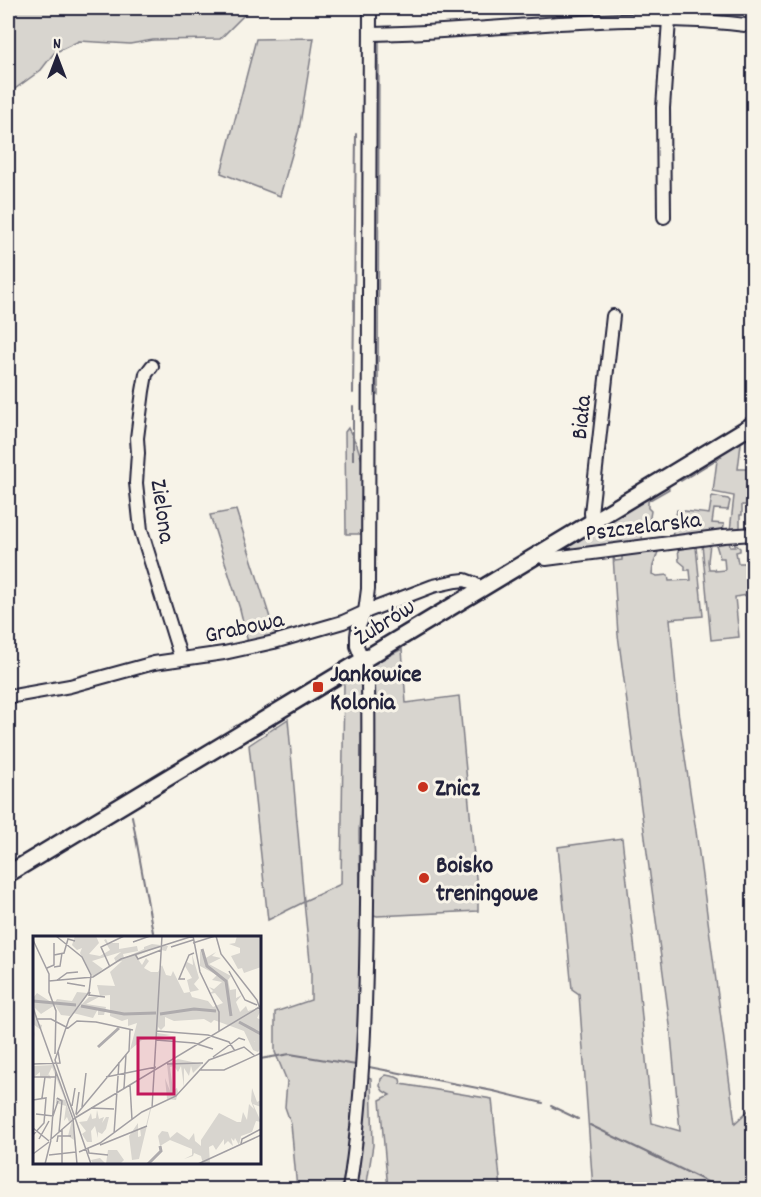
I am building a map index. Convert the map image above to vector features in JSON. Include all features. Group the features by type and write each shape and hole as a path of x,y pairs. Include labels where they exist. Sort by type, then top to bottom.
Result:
{"main road":[{"name":"Żubrów","path":"8,874 753,424"}],"street":[{"path":"349,1190 362,1083 366,941 369,691 363,660 357,646 357,636 365,612 368,589 370,8"},
{"path":"370,34 457,31 580,22 669,20 753,26"},
{"path":"664,217 663,108 669,20"},
{"name":"Biała","path":"592,522 591,513 613,316"},
{"name":"Zielona","path":"152,366 146,374 142,391 137,438 136,483 141,530 181,659"},
{"name":"Pszczelarska","path":"539,554 546,559 753,534"},
{"name":"Grabowa","path":"8,697 70,686 154,663 224,653 274,642 343,622 433,586 465,580 481,588"}],"shaded area":[{"path":"8,8 248,8 246,13 220,39 153,40 130,44 79,41 54,53 41,70 12,91 8,91"},
{"path":"379,37 378,395 373,395 373,38"},
{"path":"314,38 299,130 280,196 221,173 256,39"},
{"path":"348,428 363,464 363,534 346,534 345,432"},
{"path":"740,440 738,469 753,469 753,476 749,484 750,492 753,492 754,505 742,505 740,530 730,531 734,496 713,492 717,460 722,456 681,481 676,476"},
{"path":"668,482 669,489 648,501 648,508 651,511 649,523 641,523 643,541 558,554 553,550"},
{"path":"712,496 730,501 728,510 714,509 712,523 724,524 723,532 672,537 677,510 709,514"},
{"path":"236,510 277,640 249,647 240,609 210,515"},
{"path":"729,539 730,547 735,547 735,544 740,548 740,551 736,552 738,563 745,563 746,567 753,571 753,594 735,597 739,637 711,640 702,544 709,542 710,544 709,569 725,570 724,558 720,558 715,541"},
{"path":"694,544 703,616 670,619 678,711 735,1123 753,1106 753,1189 593,1189 579,994 572,989 558,847 622,838 652,1123 680,1131 670,1025 618,635 613,555 615,561 622,560 622,554 659,549 652,574 668,575 669,581 691,580 690,570 685,570 685,566 679,561 678,546"},
{"path":"402,649 406,703 459,696 478,911 377,916 371,914 367,667"},
{"path":"363,676 365,736 359,832 361,950 356,1078 349,1152 341,1189 297,1189 291,1124 285,1107 287,1081 275,1052 275,1012 311,1000 311,971 304,902 268,920 249,745 288,719 304,901 341,884 344,683"},
{"path":"386,1075 400,1079 401,1084 492,1099 501,1189 388,1189 380,1100 390,1095 380,1086 381,1079"},
{"path":"368,1077 371,1078 373,1145 366,1189 352,1190 360,1146"}],"waterway":[{"path":"353,393 356,134"},
{"path":"353,406 353,460"},
{"path":"277,703 313,681"},
{"path":"250,720 270,707"},
{"path":"149,780 159,774"},
{"path":"130,792 146,782"},
{"path":"132,816 154,936"},
{"path":"261,1059 290,1054 356,1065"},
{"path":"369,1067 543,1103"},
{"path":"551,1106 578,1119"},
{"path":"590,1125 724,1190"}],"place":[{"name":"Jankowice Kolonia","path":"318,687"},
{"name":"Znicz","path":"423,787"},
{"name":"Boisko treningowe","path":"424,878"}]}
